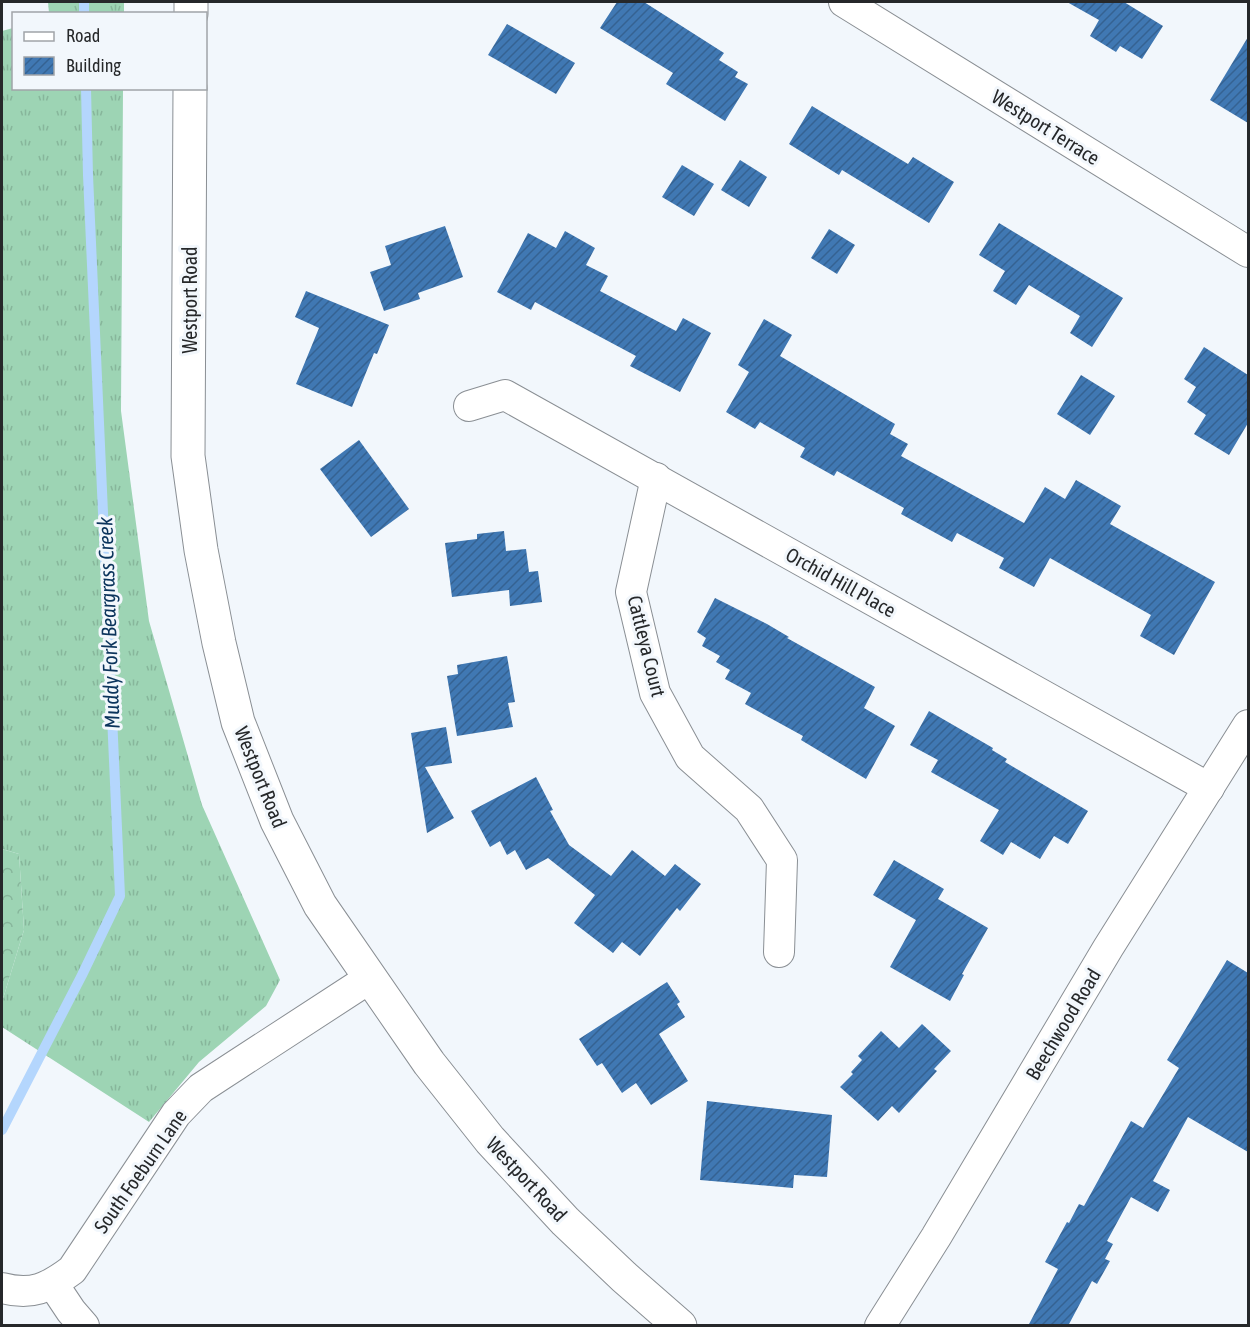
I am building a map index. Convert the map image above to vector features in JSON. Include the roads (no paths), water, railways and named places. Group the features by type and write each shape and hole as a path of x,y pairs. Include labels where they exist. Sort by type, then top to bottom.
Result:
{"main road":[{"name":"Westport Road","path":"190,90 188,456 201,550 219,643 238,722 277,821 320,905 429,1063 490,1140 565,1221 680,1326"}],"street":[{"name":"Westport Terrace","path":"844,2 1248,252"},
{"name":"Orchid Hill Place","path":"469,406 505,395 1209,788"},
{"name":"Cattleya Court","path":"656,478 630,592 655,693 690,757 749,809 782,860 779,952"},
{"name":"Beechwood Road","path":"880,1326 936,1238 1108,948 1248,725"},
{"name":"South Foeburn Lane","path":"2,1288 16,1292 30,1292 53,1284 72,1270 176,1114 201,1088 370,978"},
{"path":"53,1284 84,1326"}],"waterway":[{"name":"Muddy Fork Beargrass Creek","path":"84,2 84,12"},
{"name":"Muddy Fork Beargrass Creek","path":"2,1130 120,896 86,90"}]}
